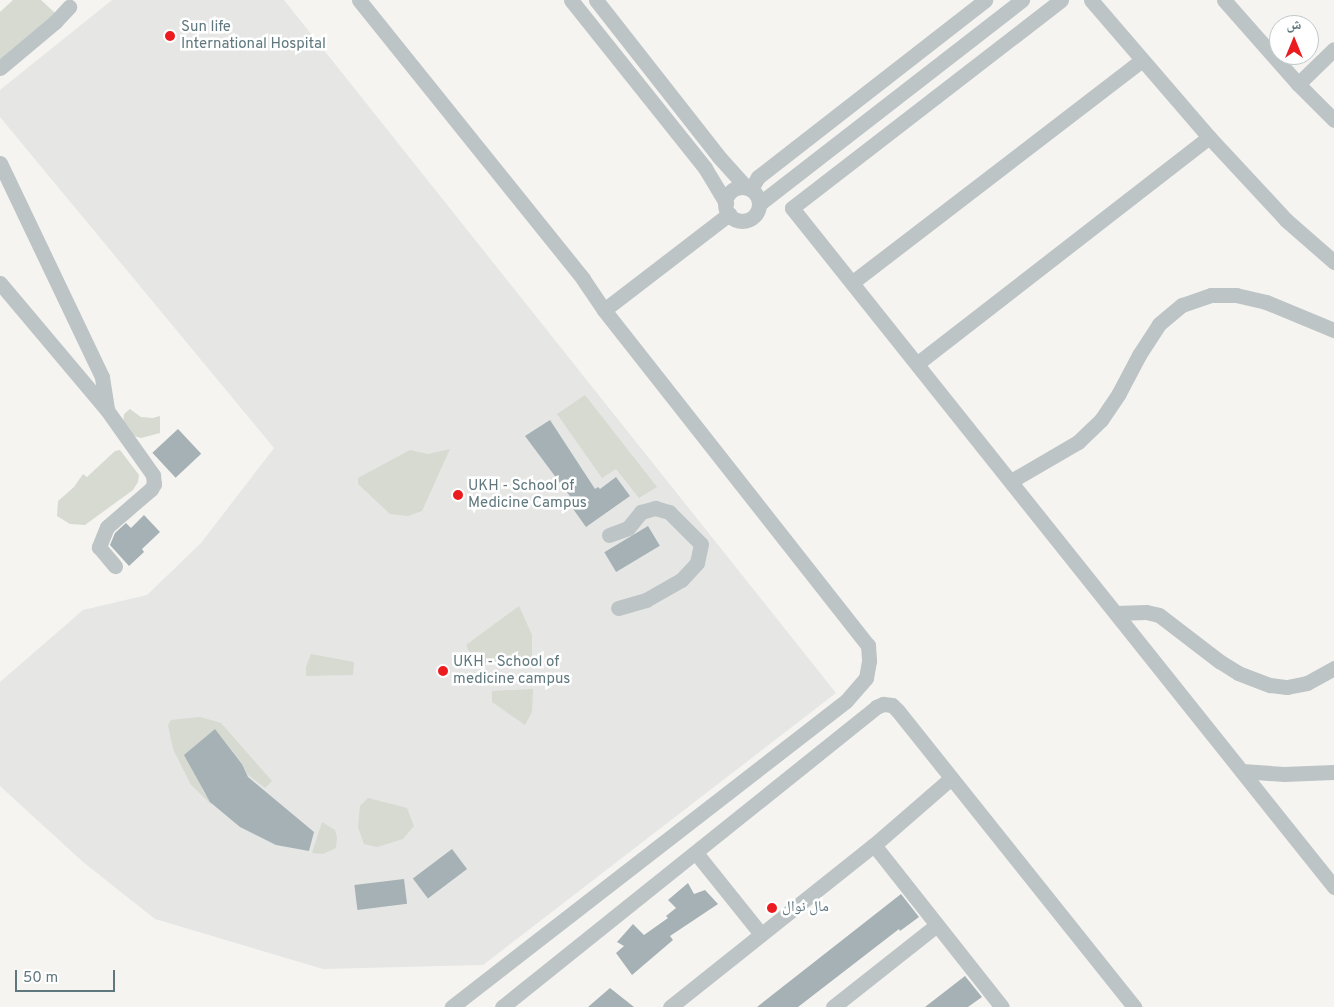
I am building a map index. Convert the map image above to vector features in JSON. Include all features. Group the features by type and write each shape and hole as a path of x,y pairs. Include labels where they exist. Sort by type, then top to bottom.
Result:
{"street":[{"path":"359,0 583,279 604,310 868,645 869,661 866,678 846,701 452,1007"},
{"path":"571,0 705,168 727,209 739,220 750,218 758,210 759,204 756,193 748,188 719,157 596,0"},
{"path":"727,209 727,197 734,189 748,188 758,177 985,0"},
{"path":"759,204 1022,0"},
{"path":"1061,0 792,208 1334,887"},
{"path":"1091,0 1209,137 1286,220 1334,262"},
{"path":"1224,0 1298,84 1334,120"},
{"path":"0,68 56,22 69,7"},
{"path":"1298,84 1334,49"},
{"path":"858,278 1142,60"},
{"path":"923,359 1209,137"},
{"path":"0,163 102,377 107,410"},
{"path":"604,310 727,209"},
{"path":"0,283 107,410 153,475 154,484 151,489 107,527 99,547 115,566"},
{"path":"1010,481 1078,442 1101,420 1159,324 1182,305 1211,294 1236,295 1266,302 1334,330"},
{"path":"608,535 628,528 641,512 655,508 669,512 701,544 696,563 681,580 646,600 618,608"},
{"path":"1116,613 1146,612 1159,615 1219,661 1238,673 1270,685 1287,686 1307,683 1334,668"},
{"path":"502,1007 879,705 888,704 896,708 1134,1007"},
{"path":"1242,771 1292,774 1334,772"},
{"path":"670,1007 874,845 951,778"},
{"path":"874,845 999,1006"},
{"path":"696,853 760,934"},
{"path":"833,1007 937,925"}],"shaded area":[{"path":"13,0 41,0 65,22 0,72 0,12"},
{"name":"UKH - School of Medicine Campus","path":"112,0 284,0 836,693 483,965 323,969 155,919 83,862 0,786 0,682 83,610 147,595 201,543 274,448 0,117 0,90"},
{"path":"585,395 657,487 639,498 616,469 602,478 557,414"},
{"path":"130,409 141,417 153,418 160,416 160,433 141,438 127,434 123,423 124,414"},
{"path":"450,449 422,511 408,516 390,514 358,484 358,478 410,450 428,454"},
{"path":"120,450 139,475 138,482 133,490 85,525 70,524 57,516 58,501 74,487 83,474 87,477 115,451"},
{"path":"519,606 532,635 532,660 475,663 466,645"},
{"path":"311,654 354,662 353,675 306,676 306,667"},
{"path":"533,689 532,712 525,725 492,702 492,691"},
{"path":"200,717 221,723 272,781 265,788 247,774 242,763 215,729 185,755 205,794 220,798 211,804 191,785 173,749 168,725 171,720"},
{"path":"368,798 407,808 414,826 403,839 377,847 364,844 358,827 360,806"},
{"path":"322,822 335,830 337,837 336,848 323,854 312,853"}],"building":[{"path":"550,420 595,489 598,487 600,489 616,477 630,496 586,527 571,506 575,503 525,436"},
{"path":"178,429 201,454 176,478 152,453"},
{"path":"144,515 160,532 142,549 144,552 129,566 110,545 115,533 126,523 131,528"},
{"path":"648,526 660,546 616,572 604,552"},
{"path":"215,729 242,764 248,777 314,832 309,851 276,845 240,827 210,802 184,755"},
{"path":"452,849 467,869 428,898 413,878"},
{"path":"404,879 407,904 357,910 354,885"},
{"path":"688,883 694,894 705,890 718,904 670,936 673,940 632,975 616,953 624,946 617,942 633,924 644,935 668,918 666,916 676,908 668,900"},
{"path":"901,894 919,917 900,931 899,929 798,1007 757,1007"},
{"path":"965,976 982,997 968,1007 925,1007"},
{"path":"610,988 634,1007 588,1007"}],"place":[{"name":"Sun life International Hospital","path":"170,36"},
{"name":"UKH - School of Medicine Campus","path":"458,495"},
{"name":"UKH - School of medicine campus","path":"443,671"},
{"name":"مال نوال","path":"772,908"}]}
